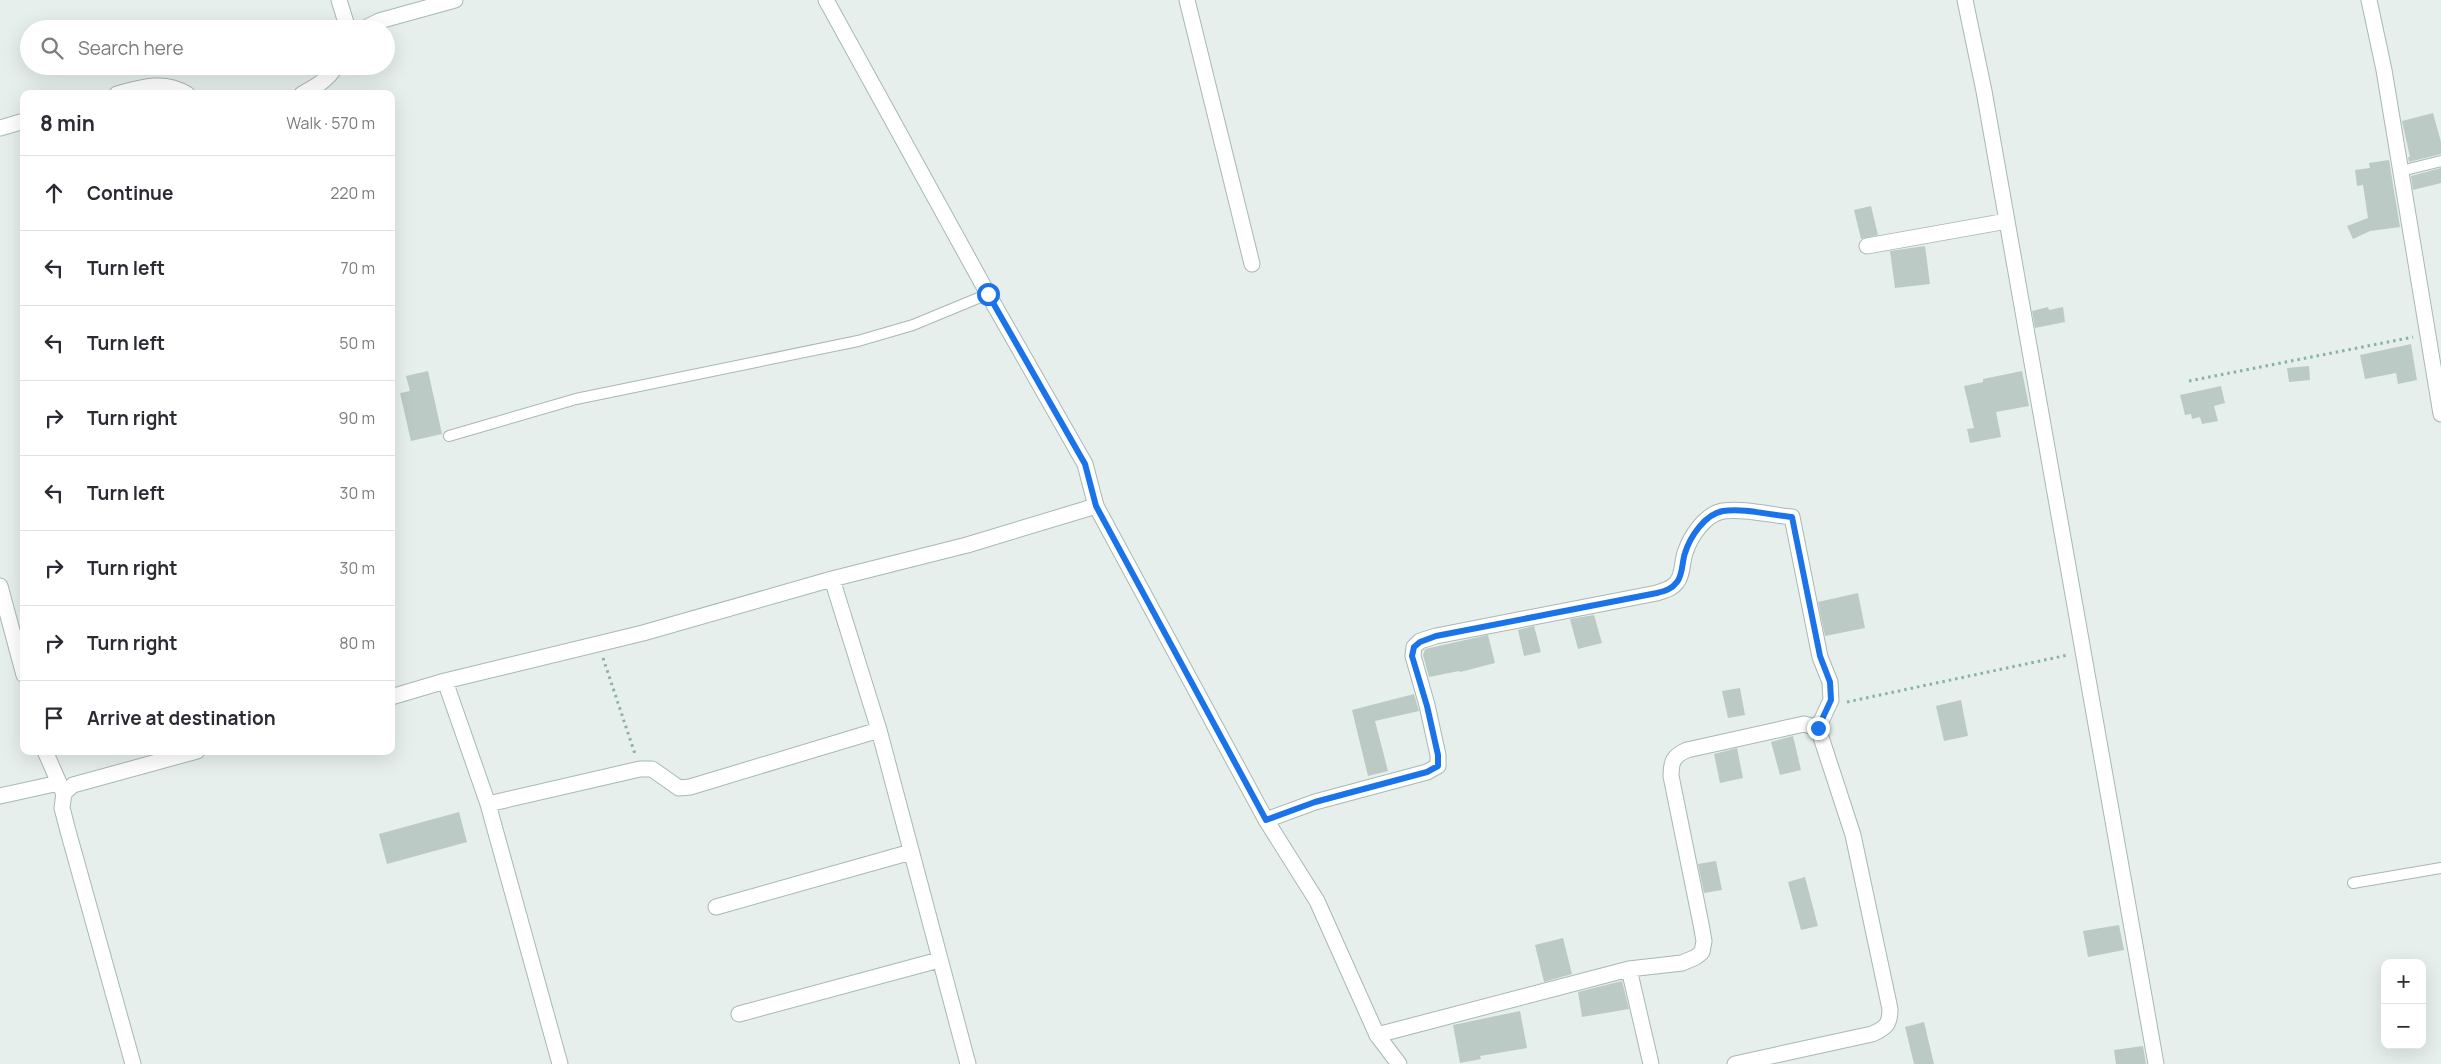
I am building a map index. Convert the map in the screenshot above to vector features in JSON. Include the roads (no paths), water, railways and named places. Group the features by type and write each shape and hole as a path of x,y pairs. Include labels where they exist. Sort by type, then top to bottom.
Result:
{"street":[{"path":"339,0 345,20"},
{"path":"383,20 455,0"},
{"path":"826,0 988,294 1085,464 1096,506 1266,820 1317,901 1377,1035 1400,1064"},
{"path":"1187,0 1252,264"},
{"path":"1965,0 2007,221 2156,1064"},
{"path":"2369,0 2401,171 2441,414"},
{"path":"309,90 330,75"},
{"path":"133,90 153,85 168,85 179,90"},
{"path":"0,128 20,122"},
{"path":"1867,246 2007,221"},
{"path":"395,696 599,644 832,579 967,545 1096,506"},
{"path":"1266,820 1324,799 1427,772 1438,766 1438,755 1427,706 1412,656 1414,647 1420,642 1436,636 1657,593 1671,588 1679,581 1685,552 1693,536 1706,520 1720,512 1740,510 1792,517 1820,656 1830,682 1831,700 1818,728 1853,835 1890,1009 1890,1021 1884,1029 1872,1034 1752,1062 1735,1064"},
{"path":"832,579 879,730 968,1064"},
{"path":"0,586 20,660"},
{"path":"445,682 488,804 560,1064"},
{"path":"1377,1035 1629,969 1682,963 1696,958 1702,952 1704,941 1671,776 1671,763 1676,755 1686,750 1804,724 1818,728"},
{"path":"488,804 640,769 652,769 680,788 690,787 879,730"},
{"path":"47,755 62,788 62,808 133,1064"},
{"path":"0,796 62,788 181,755"},
{"path":"716,907 911,852"},
{"path":"739,1014 939,960"},
{"path":"1629,969 1651,1064"}],"lane":[{"path":"2401,171 2441,161"},
{"path":"449,436 576,399 858,341 912,325 988,294"},
{"path":"2352,883 2441,868"}]}
